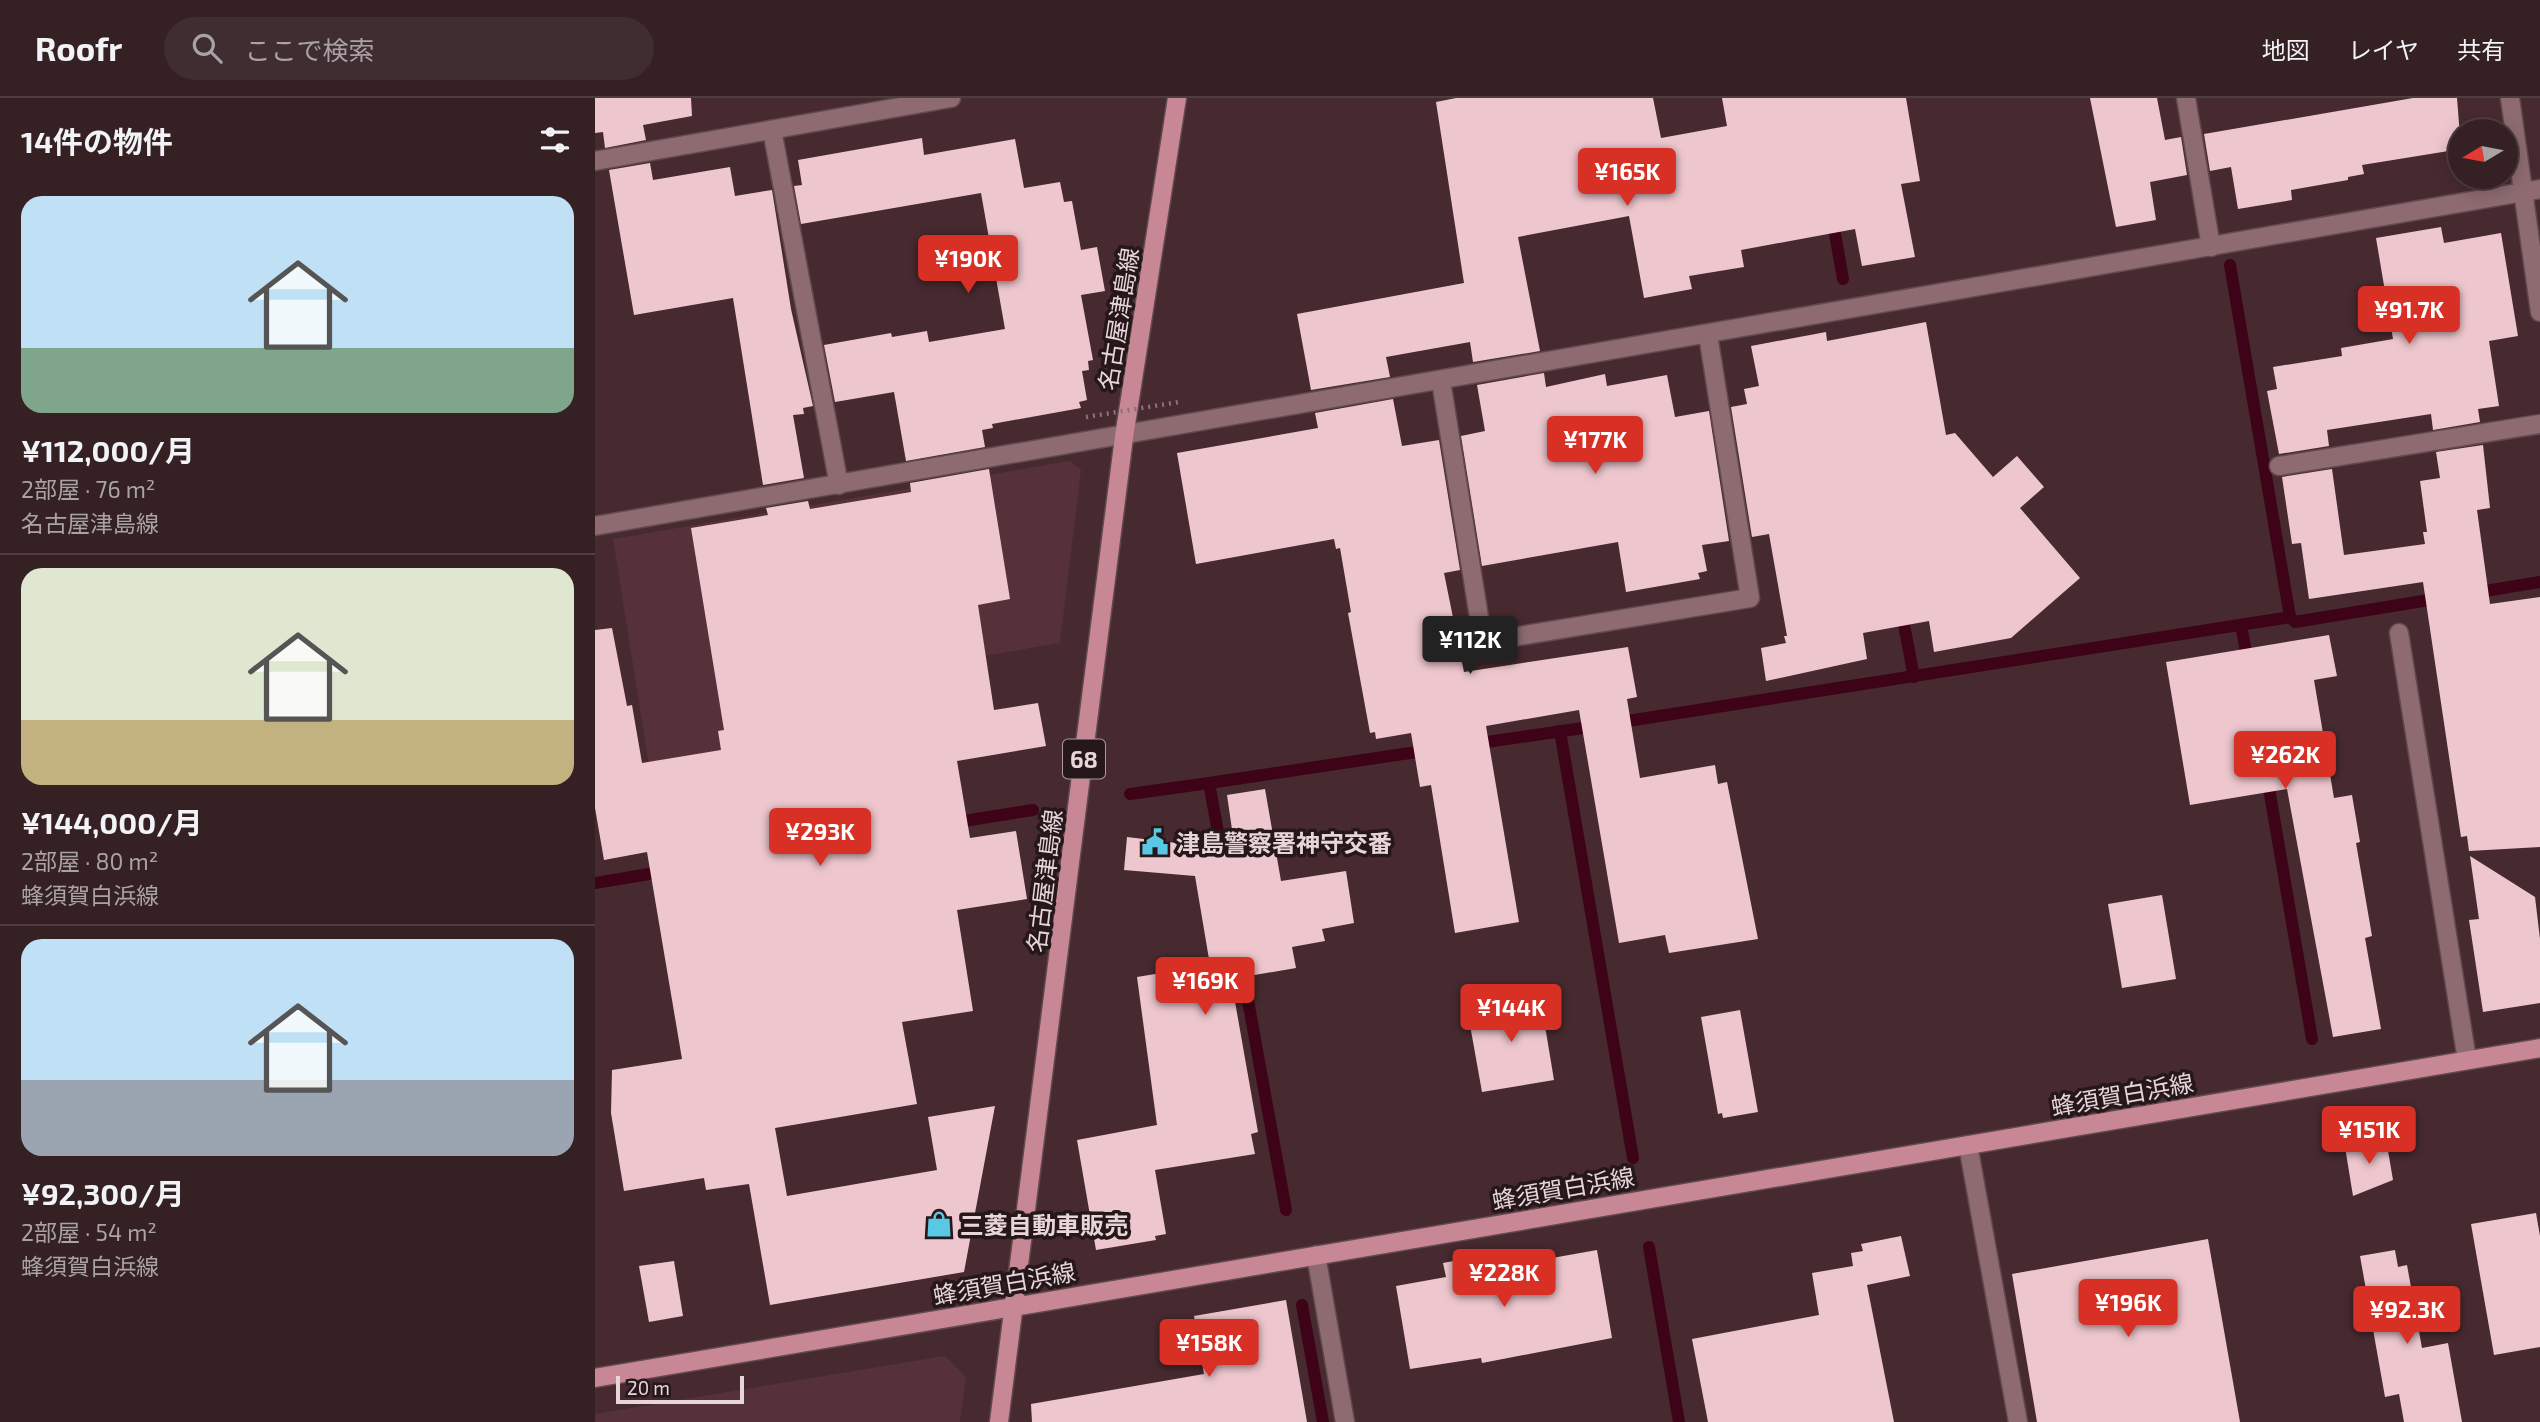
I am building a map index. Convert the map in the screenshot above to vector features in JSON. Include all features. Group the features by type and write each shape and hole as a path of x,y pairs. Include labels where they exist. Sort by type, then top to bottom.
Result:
{"main road":[{"name":"名古屋津島線","path":"999,1422 1124,437 1177,98"},
{"name":"蜂須賀白浜線","path":"595,1378 2540,1048"}],"street":[{"path":"595,161 951,98"},
{"path":"2186,98 2211,247"},
{"path":"2510,98 2532,191 2540,312"},
{"path":"772,130 839,485"},
{"path":"595,526 1124,437 2532,191"},
{"path":"1441,381 1483,642 1750,598 1708,335"},
{"path":"2279,466 2540,424"},
{"path":"2399,633 2467,1060"},
{"path":"1968,1145 2018,1422"},
{"path":"1316,1255 1345,1422"}],"path":[{"path":"1086,417 1179,402"}],"shaded area":[{"path":"1070,461 1081,470 1060,643 795,688 665,865 613,539"},
{"path":"945,1356 966,1377 960,1422 595,1422 595,1414"}],"building":[{"path":"595,98 691,98 692,116 643,125 646,140 605,148 603,132 595,133"},
{"path":"1456,98 1653,98 1661,138 1727,126 1722,98 1906,98 1920,181 1901,184 1915,257 1862,266 1855,229 1741,250 1744,267 1689,276 1692,289 1644,298 1629,216 1518,237 1540,351 1473,362 1470,342 1386,357 1390,377 1311,390 1297,314 1464,283 1436,102"},
{"path":"2090,98 2157,98 2165,140 2181,137 2187,175 2150,182 2156,220 2116,227"},
{"path":"2413,98 2457,98 2459,119 2448,119 2448,151 2362,165 2364,174 2348,177 2348,180 2291,190 2292,200 2238,209 2231,167 2210,171 2204,134"},
{"path":"922,138 924,155 1015,139 1024,188 1060,182 1064,202 1072,201 1081,250 1097,247 1105,291 1081,295 1093,360 1088,361 1089,370 1082,371 1087,400 1079,402 1081,408 992,424 993,428 982,430 985,447 906,461 894,392 835,402 824,345 891,333 892,337 927,331 929,342 1005,329 981,193 801,224 794,186 802,185 798,160"},
{"path":"650,163 653,180 730,167 735,196 772,190 791,309 813,406 803,408 804,414 793,415 804,478 763,485 733,298 634,315 609,170"},
{"path":"2441,227 2444,243 2501,233 2518,336 2489,341 2499,406 2478,409 2480,422 2433,430 2431,414 2327,430 2329,446 2279,454 2267,391 2277,389 2273,367 2342,356 2341,348 2393,339 2376,238"},
{"path":"1926,322 1946,435 1955,433 1993,477 2017,456 2044,487 2020,508 2080,578 2011,638 1934,652 1929,621 1863,633 1867,659 1766,681 1761,648 1786,643 1784,636 1787,636 1769,534 1752,537 1731,407 1747,404 1744,389 1759,386 1751,346 1826,332 1827,341"},
{"path":"1544,373 1546,387 1605,374 1607,386 1667,375 1675,417 1709,411 1729,541 1702,545 1707,571 1698,573 1700,579 1626,592 1618,542 1482,566 1461,436 1485,431 1477,385"},
{"path":"1393,399 1402,446 1439,440 1460,570 1444,573 1464,672 1628,647 1637,697 1627,699 1640,778 1715,765 1718,784 1727,782 1758,939 1669,953 1665,935 1619,943 1579,710 1486,726 1519,922 1455,933 1431,785 1420,787 1411,733 1376,739 1375,732 1370,733 1348,613 1351,612 1340,548 1336,549 1334,539 1196,564 1177,453 1318,428 1315,413"},
{"path":"2483,445 2490,508 2477,510 2490,604 2540,597 2540,847 2469,851 2467,836 2461,837 2423,582 2309,599 2301,543 2292,544 2282,477 2332,469 2344,555 2425,544 2423,532 2427,532 2420,481 2440,478 2436,452"},
{"path":"989,469 1010,599 978,605 994,710 1038,703 1046,746 957,761 970,838 1016,831 1027,899 957,910 973,1011 902,1022 917,1104 775,1128 787,1196 937,1170 928,1117 995,1106 964,1272 770,1305 749,1184 706,1190 704,1178 624,1191 611,1113 612,1070 682,1059 647,852 604,860 595,808 595,630 612,628 627,706 632,705 642,763 721,750 718,731 724,730 691,528 768,515 766,508 808,501 810,509 911,492 910,483"},
{"path":"2329,635 2337,676 2314,680 2334,798 2352,795 2360,842 2356,843 2372,936 2365,938 2381,1029 2333,1037 2287,789 2190,805 2166,662"},
{"path":"1265,789 1281,881 1346,871 1354,923 1322,929 1325,941 1292,947 1296,968 1231,979 1258,1132 1251,1134 1255,1154 1155,1170 1166,1234 1155,1236 1156,1240 1096,1250 1077,1140 1157,1125 1137,977 1210,965 1195,876 1124,870 1127,837 1235,850 1227,795"},
{"path":"2470,856 2535,897 2540,939 2540,1003 2483,1012 2469,920 2479,919"},
{"path":"2162,895 2176,979 2122,988 2108,904"},
{"path":"1540,996 1554,1080 1482,1092 1467,1008"},
{"path":"1740,1010 1758,1112 1723,1118 1722,1113 1718,1114 1701,1017"},
{"path":"2386,1139 2393,1180 2353,1196 2345,1147"},
{"path":"2536,1213 2540,1236 2540,1347 2494,1355 2471,1224"},
{"path":"1901,1236 1910,1276 1867,1285 1894,1422 1708,1422 1692,1339 1819,1315 1812,1273 1853,1266 1851,1253 1863,1251 1861,1244"},
{"path":"2208,1239 2240,1422 2037,1422 2012,1274"},
{"path":"1517,1249 1519,1264 1597,1250 1612,1338 1482,1363 1481,1358 1410,1369 1396,1286 1446,1277 1443,1263"},
{"path":"2395,1250 2398,1267 2407,1265 2422,1348 2448,1343 2462,1422 2404,1422 2399,1394 2385,1397 2360,1256"},
{"path":"674,1261 683,1316 649,1322 639,1266"},
{"path":"1286,1300 1307,1422 1032,1422 1031,1404 1204,1374 1194,1316"}],"waterway":[{"path":"1832,217 1843,279"},
{"path":"2230,265 2290,617"},
{"path":"2473,593 2540,582"},
{"path":"1615,723 2290,617 2295,622 2441,598"},
{"path":"1901,609 1914,677"},
{"path":"2241,625 2248,663"},
{"path":"1473,744 1597,726"},
{"path":"1560,731 1633,1158"},
{"path":"1224,865 1209,783 1430,750"},
{"path":"2267,777 2312,1039"},
{"path":"1130,794 1209,783"},
{"path":"951,823 1033,810"},
{"path":"595,883 667,871"},
{"path":"1241,962 1286,1210"},
{"path":"1649,1247 1679,1422"},
{"path":"1302,1305 1323,1422"}],"place":[{"name":"津島警察署神守交番","path":"1155,842"},
{"name":"三菱自動車販売","path":"939,1224"}]}
